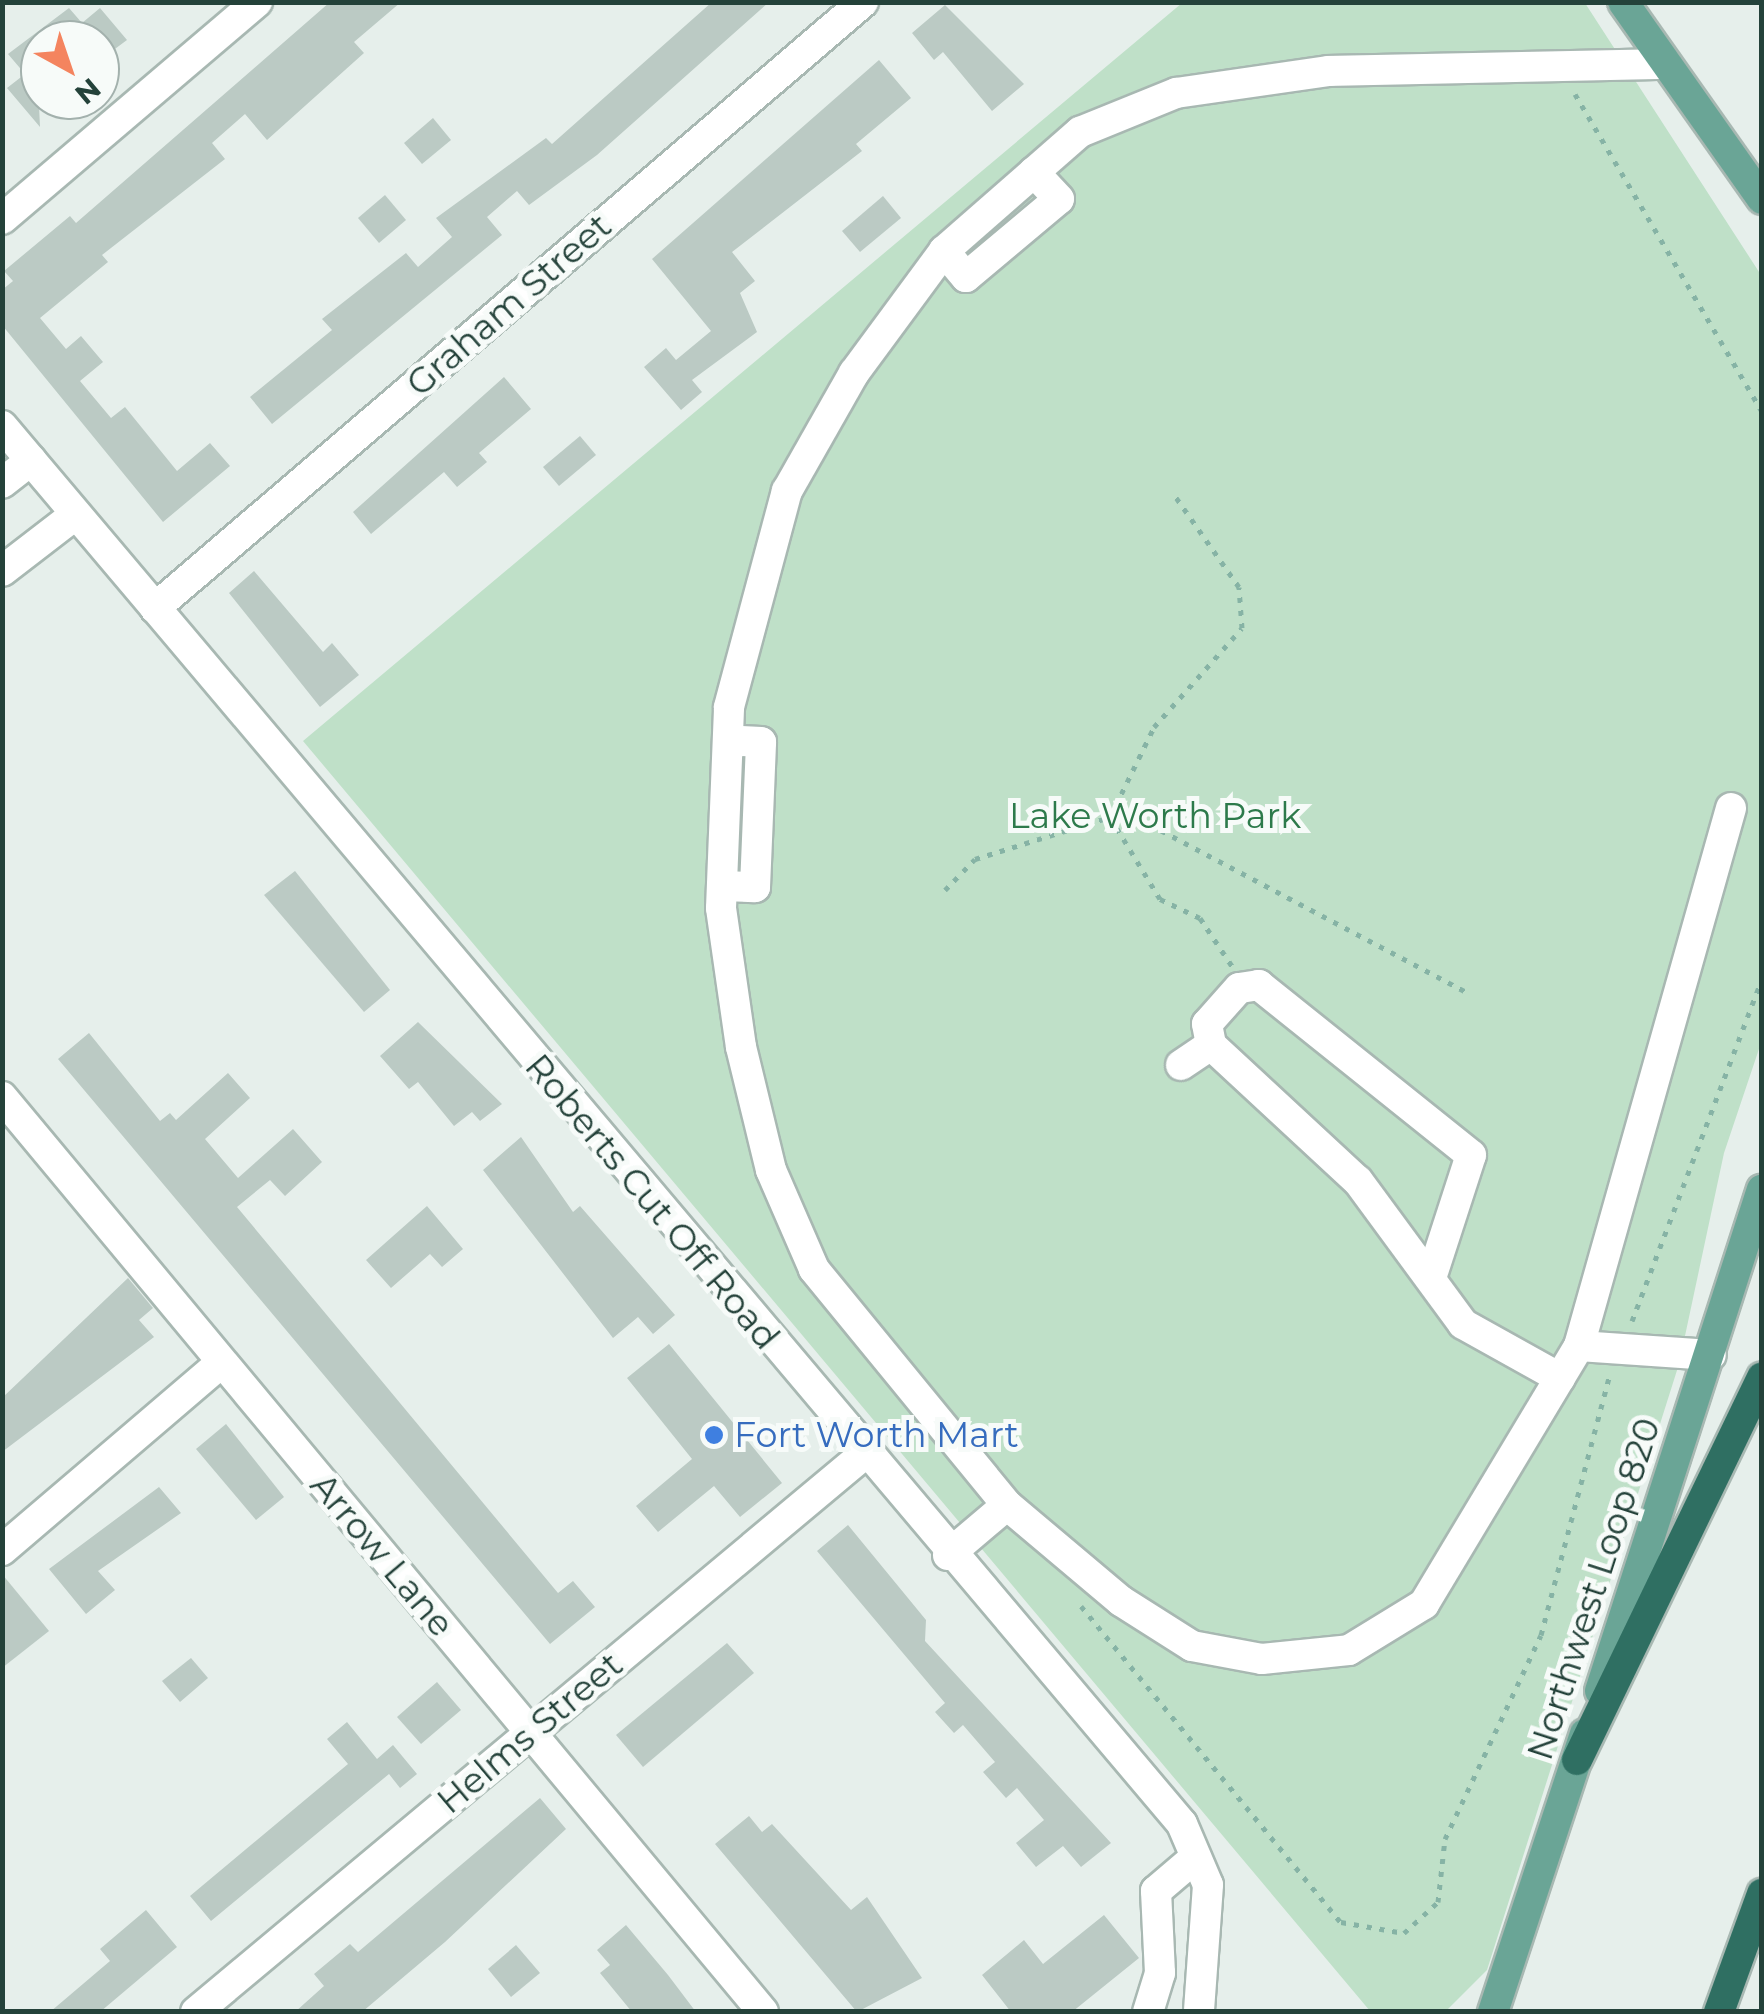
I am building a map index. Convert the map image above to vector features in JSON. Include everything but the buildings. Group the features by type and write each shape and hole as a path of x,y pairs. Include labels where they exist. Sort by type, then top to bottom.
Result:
{"highway":[{"path":"1577,1760 1762,1376"},
{"path":"1719,2012 1762,1894"}],"main road":[{"path":"1622,2 1762,199"},
{"name":"Northwest Loop 820","path":"1493,2012 1711,1355 1762,1189"},
{"path":"1479,2012 1505,1973"}],"street":[{"path":"2,218 258,2"},
{"name":"Graham Street","path":"154,608 863,2"},
{"path":"1666,64 1329,71 1176,93 1080,132 944,251 854,373 787,491 728,740 722,886 740,1047 772,1170 814,1269 1007,1505 1121,1601 1192,1646 1262,1659 1349,1650 1424,1604 1579,1346 1732,808"},
{"name":"Roberts Cut Off Road","path":"2,426 948,1555 1182,1824 1196,1857 1209,1936 1199,2012"},
{"path":"2,483 31,460"},
{"path":"2,572 76,514"},
{"path":"1431,1278 1471,1155 1259,985 1239,988 1207,1024 1211,1045 1358,1181 1463,1324 1560,1378"},
{"path":"1181,1065 1211,1045"},
{"name":"Arrow Lane","path":"2,1097 763,2012"},
{"path":"1579,1346 1711,1355"},
{"path":"2,1550 221,1363"},
{"name":"Helms Street","path":"214,2006 530,1732 864,1455"},
{"path":"948,1555 1007,1505"},
{"path":"1148,2012 1160,1973 1156,1892 1196,1857"}],"path":[{"path":"1558,66 1762,412"},
{"path":"946,890 975,859 1110,817 1154,727 1224,658 1246,610 1173,494"},
{"path":"1115,806 1467,992"},
{"path":"1110,817 1160,899 1200,918 1226,945 1239,988"}],"green space":[{"name":"Lake Worth Park","path":"1182,3 1585,3 1761,275 1761,1043 1724,1153 1679,1364 1487,1970 1446,2011 1370,2011 303,741"}],"place":[{"name":"Fort Worth Mart","path":"714,1435"}]}
